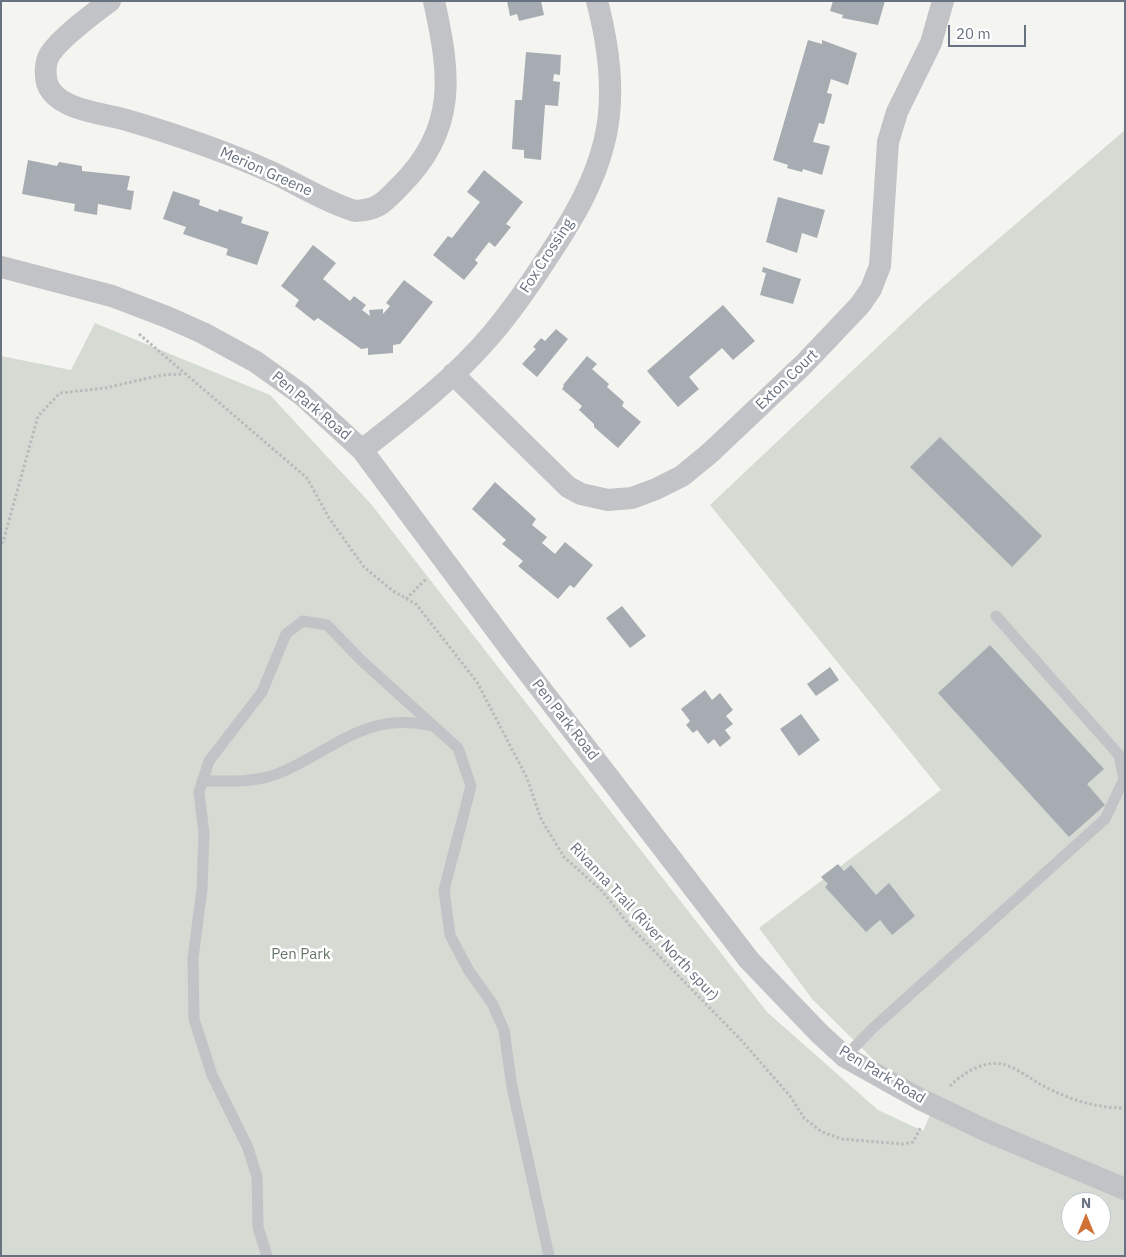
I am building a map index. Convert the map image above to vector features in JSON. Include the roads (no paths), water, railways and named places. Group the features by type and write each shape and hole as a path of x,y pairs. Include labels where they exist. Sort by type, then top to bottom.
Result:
{"street":[{"name":"Merion Greene","path":"109,2 58,43 49,55 45,69 48,84 55,97 64,104 119,117 188,139 269,171 355,211 370,211 380,206 405,182 426,154 441,123 447,84 445,51 434,1"},
{"name":"Fox Crossing","path":"362,450 453,374 491,335 527,289 568,226 593,180 604,142 609,100 609,62 604,31 596,1"},
{"name":"Exton Court","path":"453,374 568,487 581,494 608,500 632,498 682,476 710,453 804,364 860,305 871,289 880,266 883,241 888,142 897,112 931,43 942,1"},
{"name":"Pen Park Road","path":"1,267 112,296 203,333 256,362 302,396 362,450 514,654 749,960 845,1057 920,1099 978,1127 1125,1189"}],"lane":[{"path":"845,1057 873,1028 1105,820 1124,779 1119,755 996,616"},
{"path":"267,1256 258,1227 257,1177 248,1148 212,1075 194,1019 193,958 202,889 204,833 199,792 209,761 262,692 286,634 304,621 327,625 362,661 458,748 471,786 444,890 450,935 469,971 492,1003 504,1030 512,1087 549,1256"},
{"path":"202,781 263,778 282,772 359,731 386,723 415,722 434,726"}],"park label":[{"name":"Pen Park","path":"301,955"}]}
